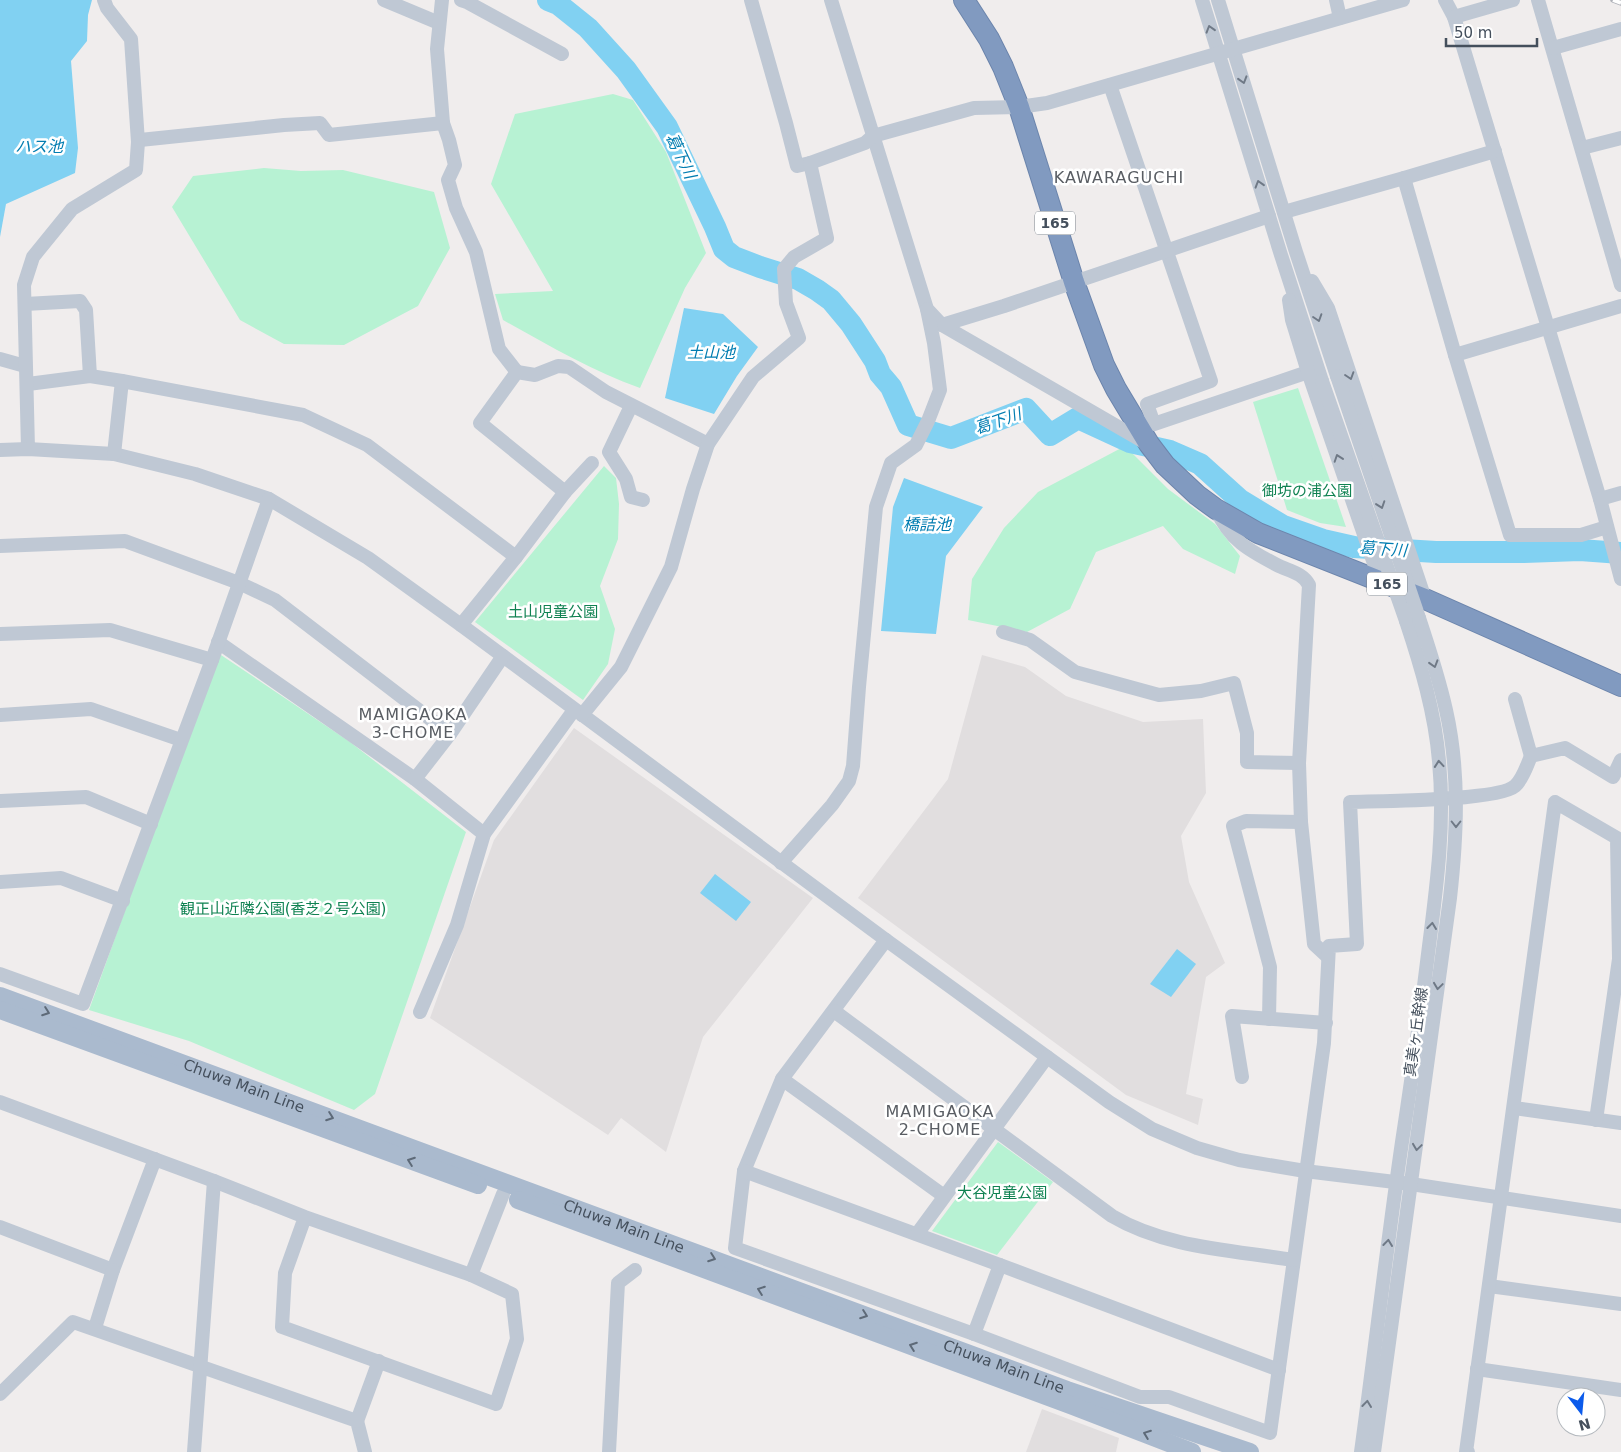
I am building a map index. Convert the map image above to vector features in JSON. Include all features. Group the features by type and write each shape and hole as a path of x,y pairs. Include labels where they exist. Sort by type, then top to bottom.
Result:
{"highway":[{"name":"165","path":"964,0 1003,67 1019,107 1074,282 1104,365 1149,444 1165,465 1197,495 1216,509 1258,533 1378,575 1425,599 1621,686"}],"main road":[{"name":"Chuwa Main Line","path":"0,996 1066,1390 1250,1452"},
{"name":"Chuwa Main Line","path":"0,1010 503,1194 1192,1452"}],"street":[{"path":"28,450 28,384 25,366 24,285 33,256 72,209 136,170 138,142 131,39 107,8 104,0"},
{"path":"384,0 439,23"},
{"path":"442,0 438,49 443,123 454,165 448,180 456,208 476,252 499,350 517,372 534,375 558,366 569,367 631,406 708,444"},
{"path":"461,0 562,54"},
{"path":"750,0 797,166 865,143 873,136 974,108 1019,107 1047,103 1403,0"},
{"path":"781,863 832,806 849,781 853,766 876,507 891,463 916,445 940,390 927,309 831,0"},
{"path":"1202,0 1322,381 1412,620"},
{"path":"1218,0 1412,620"},
{"path":"1336,0 1340,18"},
{"path":"1445,0 1454,17 1495,151 1600,499 1620,573"},
{"path":"1454,17 1513,0"},
{"path":"1538,0 1621,284"},
{"path":"1553,48 1621,29"},
{"path":"1110,85 1211,382 1147,404 1154,424 1308,372"},
{"path":"138,142 140,140 284,125 320,123 330,135 443,123"},
{"path":"1582,148 1621,138"},
{"path":"1284,212 1495,151"},
{"path":"420,1012 457,926 484,834 578,713 621,667 671,567 708,444 753,377 799,338 786,303 784,269 794,257 827,238 810,163"},
{"path":"1404,178 1510,535 1609,534"},
{"path":"942,325 1269,216"},
{"path":"1296,252 1328,308 1425,599"},
{"path":"1281,255 1292,320 1378,575"},
{"path":"25,304 80,301 86,310 90,376"},
{"path":"1455,355 1621,306"},
{"path":"927,309 942,325 1149,444"},
{"path":"0,359 25,366"},
{"path":"517,372 480,423 565,492"},
{"path":"28,384 90,376 303,415 367,445 516,557"},
{"path":"114,454 122,381"},
{"path":"631,406 609,452 626,479 631,497 644,500"},
{"path":"0,450 114,454 195,474 269,499 368,558 461,624 578,713 886,940 1109,1102 1152,1129 1218,1155 1305,1171 1412,1184 1621,1216"},
{"path":"461,624 516,557 565,492 592,463"},
{"path":"1600,499 1621,493"},
{"path":"0,974 83,1004 212,660 269,499"},
{"path":"1216,509 1222,523 1231,535 1242,544 1274,563 1301,575 1309,585 1299,763 1301,822 1314,944 1327,956"},
{"path":"0,546 125,541 238,584 274,600 450,734"},
{"name":"真美ヶ丘幹線","path":"1374,1452 1412,1184 1450,898 1456,836 1456,798 1452,739 1434,666 1412,620"},
{"name":"真美ヶ丘幹線","path":"1360,1452 1396,1182 1419,1028 1436,895 1441,836 1439,760 1412,620"},
{"path":"0,634 110,630 212,660"},
{"path":"1003,632 1030,640 1075,672 1159,695 1201,691 1234,683 1247,733 1247,762 1299,763"},
{"path":"218,642 415,779 484,834"},
{"path":"415,779 450,734 503,656"},
{"path":"886,940 782,1079 744,1171 735,1248 974,1334 1140,1397 1169,1397 1270,1434 1326,1023 1327,956 1329,946 1357,944 1350,802 1456,798 1496,794 1515,786 1531,756 1516,699"},
{"path":"0,715 91,709 181,740"},
{"path":"1531,756 1565,748 1613,777 1621,760"},
{"path":"0,801 86,797 150,824"},
{"path":"1466,1452 1555,802 1617,838 1620,959 1596,1120"},
{"path":"1269,1019 1270,968 1233,826 1246,821 1301,822"},
{"path":"0,882 61,878 123,901"},
{"path":"834,1011 1112,1216 1130,1227 1174,1242 1293,1260"},
{"path":"1242,1077 1232,1016 1326,1023"},
{"path":"918,1234 1047,1057"},
{"path":"782,1079 944,1196"},
{"path":"0,1102 214,1181 305,1217 471,1275 512,1294 517,1339 496,1404 282,1327 285,1273 305,1217"},
{"path":"1514,1108 1621,1123"},
{"path":"95,1328 113,1270 154,1159"},
{"path":"744,1171 918,1234 1279,1370"},
{"path":"194,1452 214,1181"},
{"path":"471,1275 503,1194"},
{"path":"0,1227 113,1270"},
{"path":"974,1334 1000,1265"},
{"path":"609,1452 618,1283 635,1270"},
{"path":"1489,1286 1621,1304"},
{"path":"0,1394 73,1322 95,1328 357,1421"},
{"path":"365,1452 357,1421 379,1361"},
{"path":"1477,1369 1621,1390"}],"shaded area":[{"path":"982,655 1025,667 1066,696 1143,722 1203,719 1206,793 1181,836 1189,882 1225,963 1206,977 1186,1094 1203,1099 1198,1125 1126,1095 858,898 948,779"},
{"path":"574,728 813,898 703,1037 666,1152 621,1118 608,1135 430,1018 494,840"},
{"path":"1042,1409 1119,1438 1116,1452 1026,1452"}],"green space":[{"path":"613,94 633,100 666,152 706,253 685,288 640,388 587,366 503,320 495,294 553,291 491,184 515,114"},
{"path":"264,168 301,171 343,170 434,192 450,248 418,306 344,345 284,344 240,320 172,207 193,176"},
{"name":"御坊の浦公園","path":"1298,388 1346,527 1320,523 1287,510 1253,402"},
{"path":"1125,446 1168,489 1215,524 1240,556 1235,574 1183,549 1163,526 1096,552 1070,609 1027,632 968,620 972,579 1004,528 1038,492"},
{"name":"土山児童公園","path":"604,466 616,478 619,504 618,539 600,586 615,629 608,664 583,700 475,622"},
{"name":"観正山近隣公園(香芝２号公園)","path":"218,653 350,742 466,832 375,1094 354,1110 189,1041 89,1010"},
{"name":"大谷児童公園","path":"998,1142 1053,1182 997,1255 932,1231"}],"water":[{"name":"ハス池","path":"0,0 92,0 88,15 87,41 71,61 78,148 75,173 6,204 0,237"},
{"name":"土山池","path":"684,308 723,314 758,347 737,376 714,414 665,398"},
{"name":"橋詰池","path":"904,478 983,507 946,556 936,634 881,631 893,507"},
{"path":"715,874 751,902 736,921 700,893"},
{"path":"1177,949 1196,964 1171,997 1150,984"}],"waterway":[{"name":"葛下川","path":"548,0 558,4 588,28 626,70 667,127 724,249 734,257 798,279 831,300 851,324 875,361 880,374 891,387 908,425 951,438 1026,409 1050,435 1078,418 1130,442 1170,451 1200,464 1240,500 1283,526 1323,540 1354,547 1436,552 1580,550 1621,553"}],"railway":[{"path":"1613,0 1621,3"}],"district":[{"name":"KAWARAGUCHI","path":"1119,177"},
{"name":"MAMIGAOKA 3-CHOME","path":"413,723"},
{"name":"MAMIGAOKA 2-CHOME","path":"940,1120"}]}
